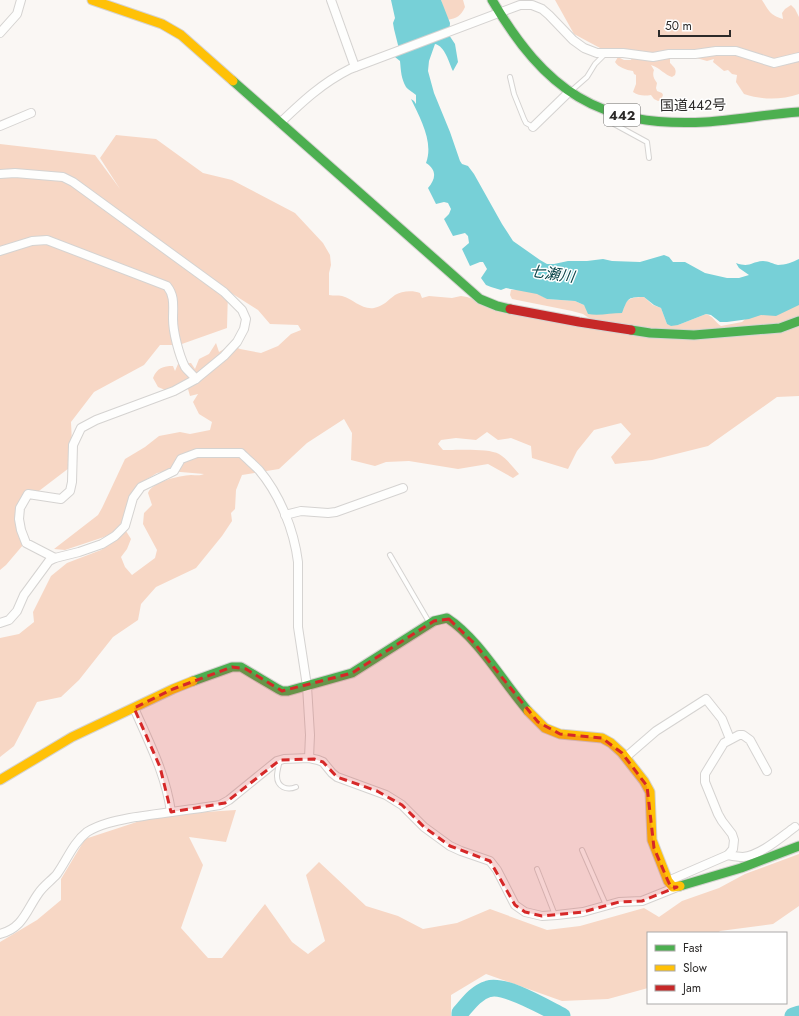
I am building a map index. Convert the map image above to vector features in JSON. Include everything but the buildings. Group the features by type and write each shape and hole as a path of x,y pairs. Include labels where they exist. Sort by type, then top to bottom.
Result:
{"main road":[{"path":"92,0 171,29 186,40 471,292 488,303 518,311 579,322 671,335 694,335 780,328 799,321"},
{"name":"国道442号","path":"492,0 525,50 543,70 569,92 588,103 615,113 635,118 676,123 705,122 799,112"},
{"path":"0,780 66,740 173,688 237,666 246,669 282,691 288,691 352,673 430,623 444,618 449,619 456,624 482,651 531,716 545,728 560,734 602,738 616,746 626,757 644,781 650,792 652,840 668,881 673,887 747,866 799,846"}],"street":[{"path":"0,33 17,14 21,0"},
{"path":"331,0 358,66"},
{"path":"280,123 314,92 336,76 358,66 520,5 538,7 546,12 579,46 597,53 629,53 653,56 695,54 716,51 736,51 774,63 799,57"},
{"path":"533,127 569,92"},
{"path":"0,126 31,113"},
{"path":"0,174 15,173 63,177 73,182 224,292 242,310 246,319 244,329 237,342 224,356 196,378 174,391 96,420 81,428 74,445 72,482 70,491 62,499 28,494 20,508 19,519 26,544 55,558"},
{"path":"0,251 32,242 47,240 166,286 171,292 173,300 175,340 185,368 196,378"},
{"path":"0,623 9,620 17,611 24,594 49,561 102,544 115,536 125,526 133,498 141,487 174,471 181,459 197,453 241,453 267,480 285,515 297,556 298,627 307,686 310,735 309,758"},
{"path":"285,515 301,511 328,513 336,512 403,488"},
{"path":"626,757 656,731 706,698 722,719 730,739"},
{"path":"134,708 160,767 171,812"},
{"path":"668,881 728,855 733,849 734,840 732,834 722,821 704,779 705,774 724,743 739,735 743,735 747,738 767,771"},
{"path":"0,934 14,929 20,923 43,886 55,876 76,843 86,833 97,827 116,821 209,807 225,803 280,760 288,758 309,758 321,761 338,777 377,791 402,805 424,827 454,848 490,861 497,870 516,905 519,908 533,914 542,916 583,912 622,902 642,901 677,887"},
{"path":"728,855 744,857 753,854 766,848 796,827"}],"lane":[{"path":"569,92 587,77 595,64 606,53"},
{"path":"510,77 514,94 524,120 533,127"},
{"path":"615,113 614,124 647,142 649,158"},
{"path":"390,555 430,623"},
{"path":"280,760 277,780 282,787 287,789 296,787"},
{"path":"582,850 606,906"},
{"path":"537,870 555,915"}],"highlighted area":[{"path":"449,619 475,644 538,722 560,734 602,738 622,753 647,786 654,848 671,887 677,887 642,901 619,902 583,912 542,916 525,912 515,905 490,861 450,846 424,827 402,805 377,791 337,777 323,762 314,759 280,760 225,803 171,812 160,767 134,708 173,689 232,667 246,669 282,691 352,673 434,621"}],"shaded area":[{"path":"441,0 463,0 465,7 462,13 458,16 447,20"},
{"path":"555,0 762,0 770,12 783,19 782,13 791,5 799,17 799,94 772,98 744,94 736,82 737,75 732,74 728,70 724,71 713,62 714,59 707,61 693,57 670,59 670,63 676,71 675,75 672,77 651,65 654,70 653,74 657,83 657,91 663,95 661,100 658,101 654,99 651,95 644,96 637,94 633,92 636,84 636,75 633,71 622,68 615,62 618,57 624,60 631,60 632,57 623,50 600,48 574,34"},
{"path":"116,135 156,139 203,173 232,180 295,213 323,243 330,255 331,265 329,273 329,295 346,297 365,307 377,307 395,295 411,291 420,293 422,298 429,296 452,298 461,296 580,319 589,318 583,314 572,311 512,299 510,295 511,290 531,290 547,299 575,301 584,305 587,310 606,313 615,313 624,309 628,300 637,297 644,297 653,305 661,308 667,324 678,325 706,314 721,326 742,322 753,312 799,302 799,396 777,397 708,446 652,460 615,464 611,457 631,434 621,423 594,430 577,451 568,469 532,458 531,446 511,438 498,440 487,432 476,440 456,438 441,440 438,444 443,450 480,450 499,454 519,474 513,478 488,464 458,469 409,461 386,462 375,466 351,460 352,433 344,419 307,443 279,469 242,475 236,490 235,509 231,513 232,521 196,568 156,587 141,604 138,620 113,637 79,680 61,697 37,702 14,746 0,757 0,638 19,634 34,622 33,612 51,576 67,563 101,550 126,531 131,539 127,549 121,557 125,567 132,575 155,558 157,550 143,524 144,513 152,505 148,493 155,485 161,482 173,478 204,474 169,471 157,473 141,483 120,525 112,533 65,550 54,549 98,515 125,459 145,447 159,436 180,432 190,434 210,430 212,422 199,414 193,402 198,394 190,396 188,389 170,392 158,387 153,378 156,372 163,367 169,366 173,366 175,371 178,364 191,363 195,369 199,359 209,354 216,343 219,352 231,345 240,349 261,353 278,346 291,334 301,330 298,325 270,324 258,310 228,291 227,328 179,345 160,345 144,365 94,392 71,422 73,465 31,497 18,517 23,545 0,570 0,144 95,155 120,189 100,158"},
{"path":"236,810 226,842 189,837 203,865 181,928 208,958 222,958 265,904 292,942 308,954 325,941 306,875 319,862 366,906 398,916 423,929 457,923 490,909 547,930 580,926 644,908 659,917 682,901 719,888 745,874 799,854 799,906 773,924 719,932 647,932 647,988 608,999 562,1001 486,974 451,995 451,1016 0,1016 0,942 37,920 61,900 61,879 85,839 158,815"}],"water":[{"name":"七瀬川","path":"391,0 441,0 450,23 449,35 455,44 458,62 453,71 444,51 435,44 429,61 428,71 434,93 460,161 462,164 468,166 474,174 513,241 547,264 603,259 612,261 640,262 664,255 669,257 673,262 685,262 705,273 727,278 739,278 749,275 739,268 736,263 747,265 767,261 781,265 799,259 799,305 776,316 761,315 749,319 720,322 711,315 706,314 678,325 671,326 667,324 661,308 654,305 644,297 631,298 628,300 622,313 592,315 588,314 584,305 575,301 547,299 537,294 506,288 501,290 486,285 481,278 487,269 483,262 470,266 462,249 469,243 468,236 465,233 453,236 444,219 449,214 451,209 448,203 444,202 436,204 428,188 433,181 434,172 426,163 428,147 425,130 411,99 416,104 416,95 404,84 400,61 395,57 400,53 394,29 393,23 395,18"}],"waterway":[{"path":"460,1016 460,1013 476,996 483,991 495,988 525,997 562,1016"},
{"path":"793,1016 799,1014"}],"traffic: fast":[{"path":"492,0 512,31 533,58 555,80 578,97 605,110 634,118 668,122 706,122 799,112"},
{"path":"233,81 480,299 497,306 510,309"},
{"path":"631,330 650,333 694,335 780,328 799,321"},
{"path":"193,681 232,667 241,667 278,689 288,691 352,673 434,621 447,618 469,637 480,649 528,711"},
{"path":"680,886 741,868 799,846"}],"traffic: slow":[{"path":"92,0 162,24 181,35 233,81"},
{"path":"0,780 72,737 193,681"},
{"path":"528,711 545,728 560,734 602,738 611,743 622,753 644,781 650,792 652,840 668,881 673,887 680,886"}],"traffic: jam":[{"path":"510,309 631,330"}]}
